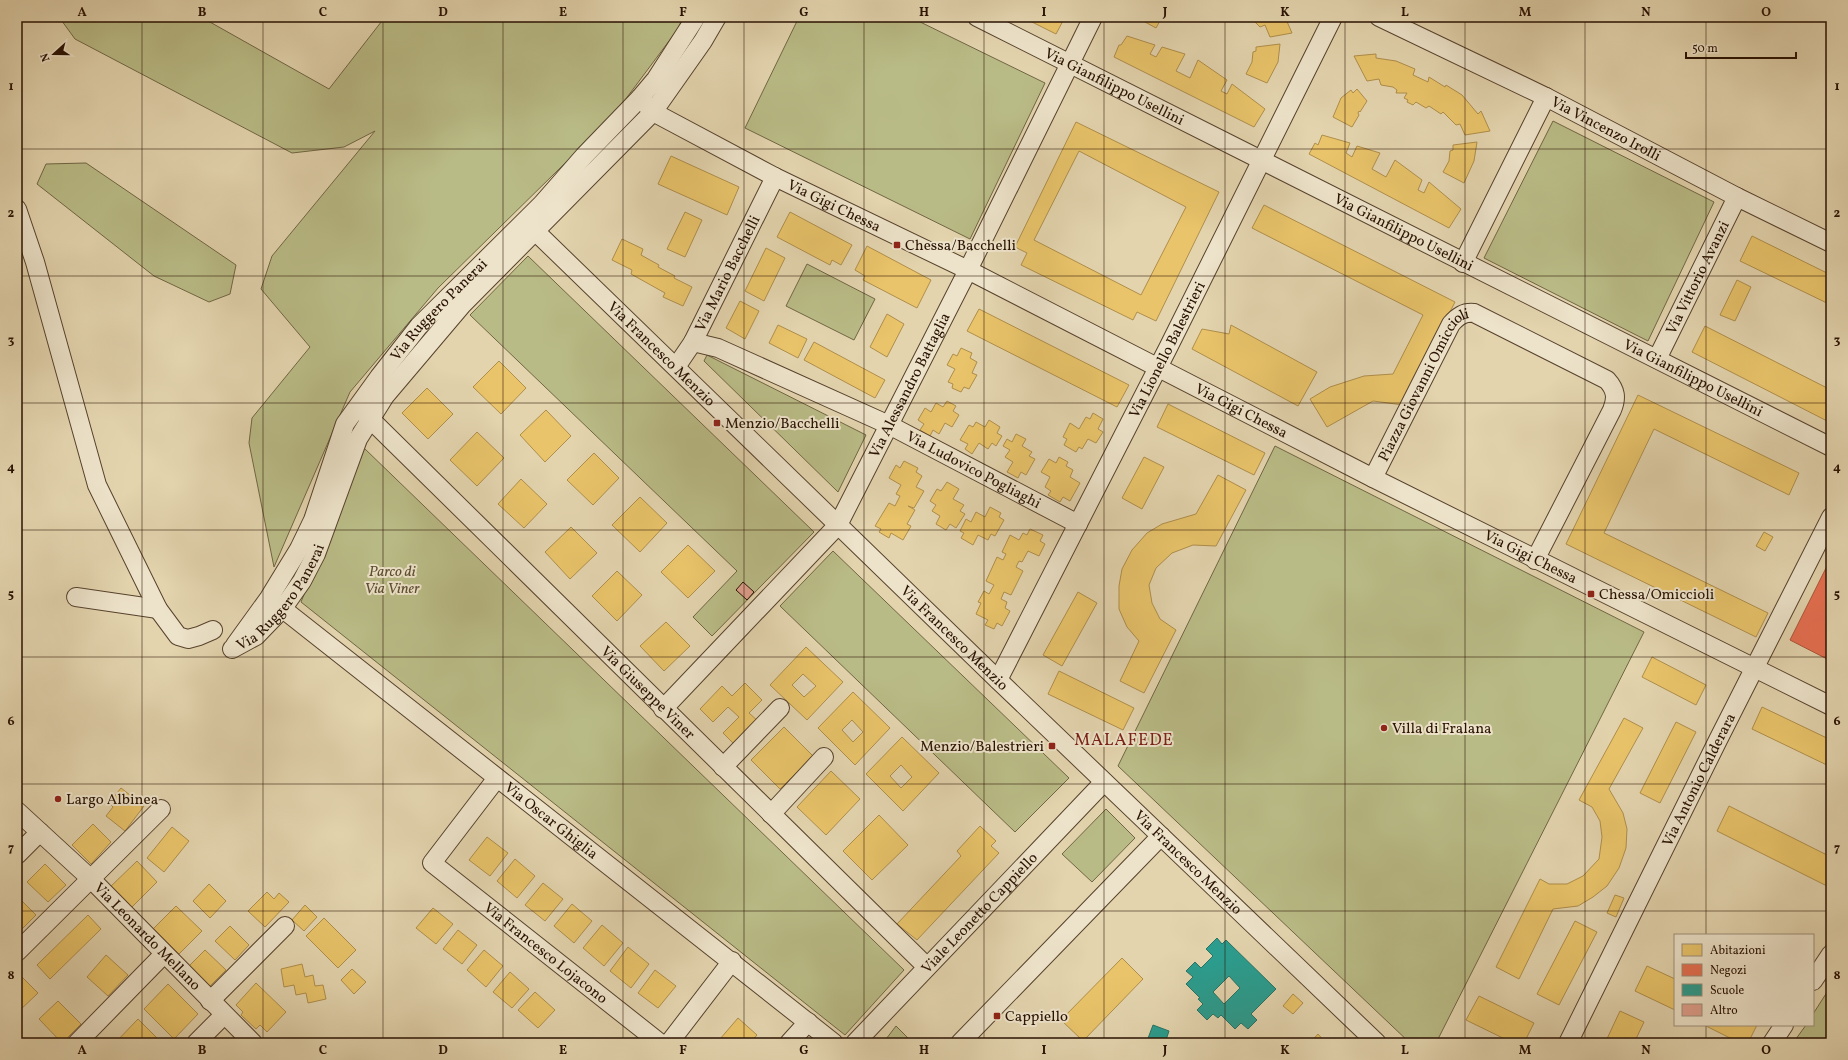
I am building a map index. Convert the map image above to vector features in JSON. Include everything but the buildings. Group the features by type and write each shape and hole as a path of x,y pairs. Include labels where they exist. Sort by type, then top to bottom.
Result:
{"street":[{"name":"Via Ruggero Panerai","path":"232,649 269,598 299,548 313,520 345,424 364,413 436,335 531,225 656,79 696,17"},
{"name":"Via Ruggero Panerai","path":"531,225 653,112 703,41 717,17"},
{"name":"Via Gianfilippo Usellini","path":"977,17 1831,447"},
{"name":"Via Alessandro Battaglia","path":"663,709 838,526 968,270 1093,17"},
{"name":"Via Lionello Balestrieri","path":"998,680 1158,367 1332,17"},
{"name":"Via Vincenzo Irolli","path":"1379,17 1546,97 1738,197 1831,243"},
{"path":"1463,263 1546,97"},
{"path":"640,98 653,112"},
{"name":"Via Gigi Chessa","path":"653,112 775,177 968,270 1535,560 1831,706"},
{"name":"Via Mario Bacchelli","path":"676,367 693,342 775,177"},
{"name":"Via Vittorio Avanzi","path":"1657,359 1738,197"},
{"path":"17,209 35,262 97,485 158,609 178,636 188,639 199,636 208,625 232,649"},
{"name":"Via Francesco Menzio","path":"531,225 838,526 1377,1043"},
{"path":"17,252 26,259 35,262"},
{"name":"Piazza Giovanni Omiccioli","path":"1373,478 1451,324 1456,317 1468,312 1474,313 1542,346 1607,380 1613,386 1616,394 1616,402 1535,560"},
{"name":"Via Ludovico Pogliaghi","path":"693,342 718,348 889,425 1078,524"},
{"name":"Via Ruggero Panerai","path":"232,649 256,636 283,608 302,581 316,554 351,457 364,413"},
{"name":"Via Giuseppe Viner","path":"364,413 663,709 926,966"},
{"name":"Via Antonio Calderara","path":"1568,1043 1831,517"},
{"path":"76,597 158,609"},
{"name":"Via Oscar Ghiglia","path":"269,598 732,961 834,1043"},
{"path":"723,767 780,708"},
{"path":"771,814 824,757"},
{"name":"Via Francesco Lojacono","path":"497,778 432,863 660,1043"},
{"name":"Viale Leonetto Cappiello","path":"855,1043 926,966 1030,861 1104,782"},
{"path":"17,952 161,809"},
{"name":"Via Leonardo Mellano","path":"17,811 91,879 253,1043"},
{"path":"17,855 40,832"},
{"path":"960,1043 1161,836"},
{"path":"210,1001 285,926"},
{"path":"77,1043 164,954"},
{"path":"1814,980 1831,954"},
{"path":"669,1043 732,961"},
{"path":"196,1043 224,1015"},
{"path":"788,1043 808,1022"},
{"path":"1772,1043 1783,1026"}],"green space":[{"path":"59,17 201,17 329,89 385,17 683,17 678,29 613,116 438,288 350,392 274,567 249,443 252,418 310,347 261,289 272,256 375,131 344,147 292,153 75,39"},
{"path":"799,17 910,17 1045,83 970,239 745,128"},
{"path":"1553,121 1714,202 1648,341 1484,258"},
{"path":"86,163 236,265 230,294 209,302 154,276 37,184 46,164"},
{"path":"528,256 814,532 712,636 693,617 737,571 470,315"},
{"path":"807,264 875,299 854,340 786,306"},
{"path":"707,355 866,435 838,492 704,361"},
{"path":"1275,446 1644,632 1436,1043 1410,1043 1118,766"},
{"name":"Parco di Via Viner","path":"364,448 904,970 845,1035 301,602"},
{"path":"833,551 1069,778 1015,832 780,606"},
{"path":"1106,809 1135,838 1092,882 1062,854"},
{"path":"1831,986 1831,1043 1793,1043 1805,1026 1814,1026 1814,1012"},
{"path":"896,1026 913,1043 883,1043"}],"place":[{"name":"Chessa/Bacchelli","path":"897,245"},
{"name":"Menzio/Bacchelli","path":"717,423"},
{"name":"Chessa/Omiccioli","path":"1591,594"},
{"name":"Villa di Fralana","path":"1384,728"},
{"name":"Menzio/Balestrieri","path":"1052,746"},
{"name":"Largo Albinea","path":"58,799"},
{"name":"Cappiello","path":"997,1016"}],"district":[{"name":"MALAFEDE","path":"1124,739"}]}
